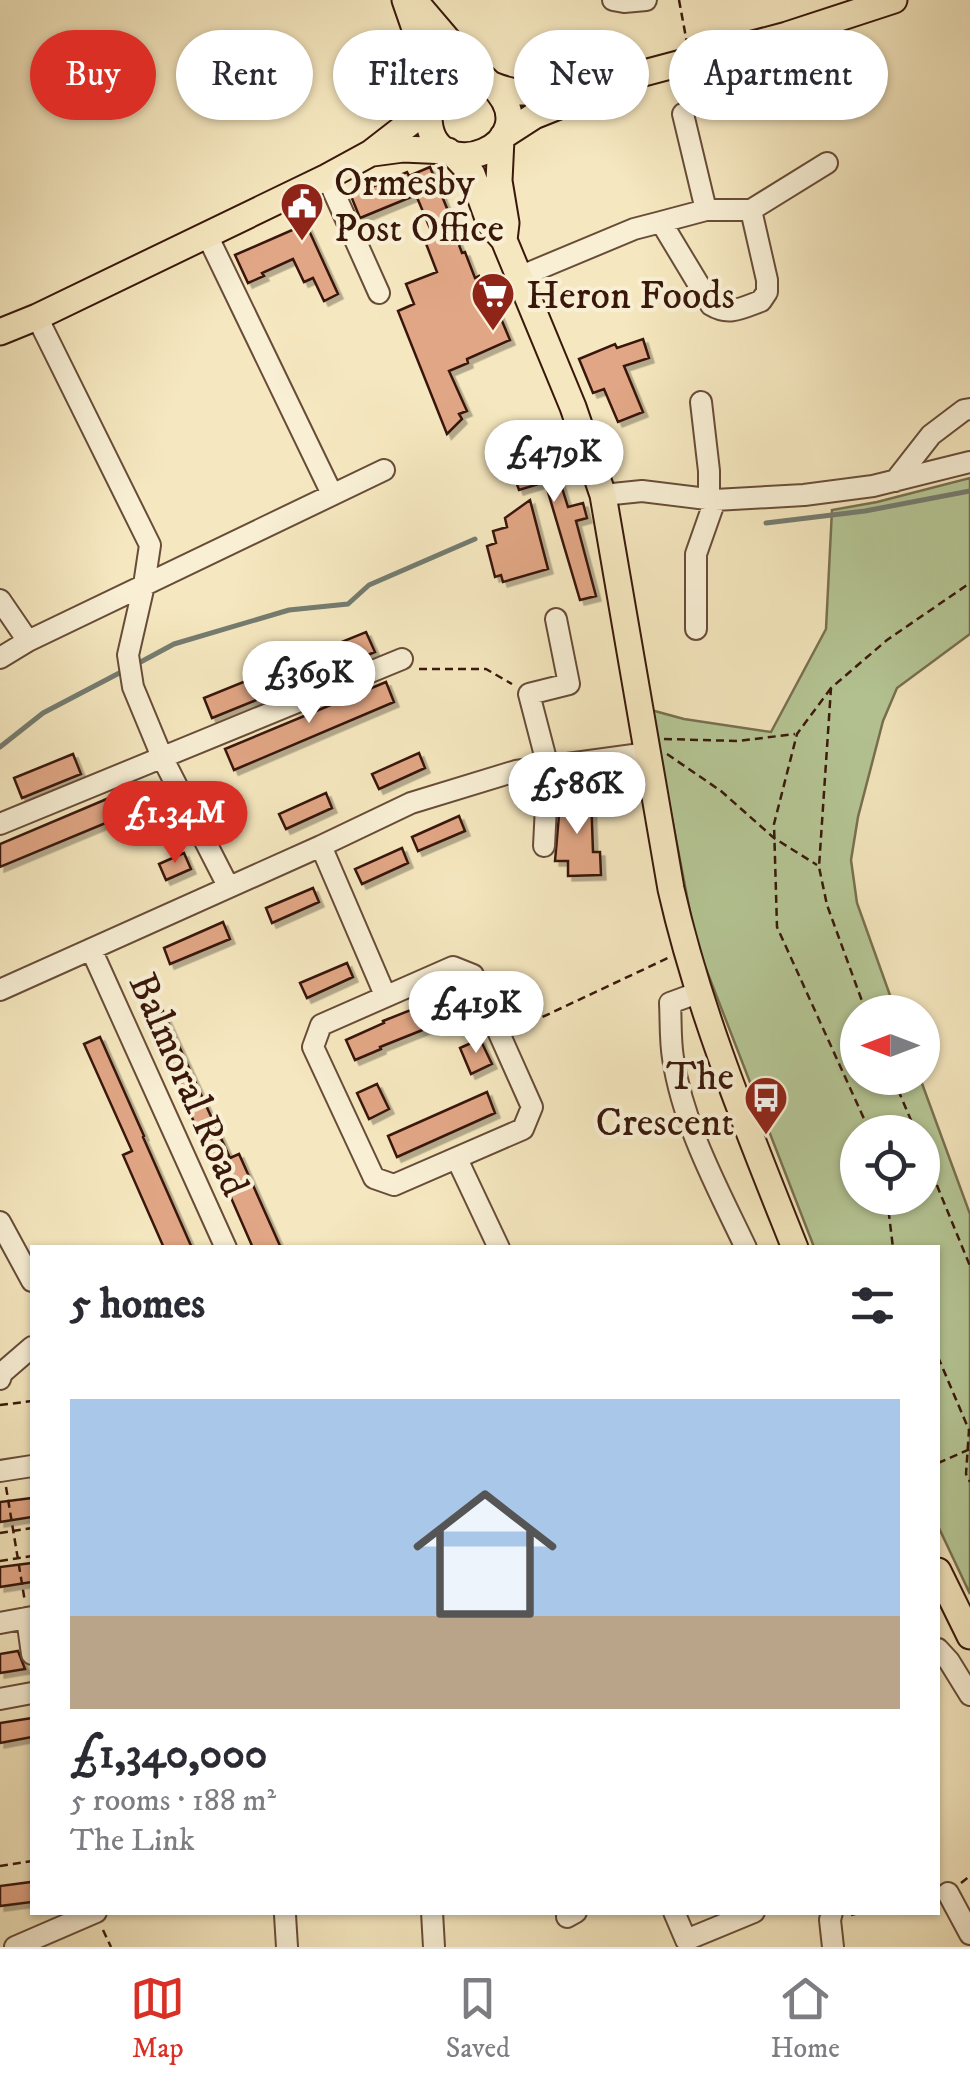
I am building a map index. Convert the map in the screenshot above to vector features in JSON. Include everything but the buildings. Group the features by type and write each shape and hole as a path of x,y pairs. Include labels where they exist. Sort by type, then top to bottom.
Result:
{"main road":[{"path":"408,0 419,6 439,30"},
{"path":"408,0 417,30"},
{"path":"803,30 894,0"},
{"path":"494,88 506,103 500,181 506,222 504,240"},
{"path":"0,332 327,177 370,154 413,120"},
{"path":"429,120 438,144 472,174 490,224 504,240 573,407 603,495 684,950 730,1084 793,1245"},
{"path":"370,154 404,149 466,157 480,155 528,120"},
{"path":"940,1575 970,1636"}],"street":[{"path":"613,0 646,0"},
{"path":"684,120 706,210"},
{"path":"519,277 634,228 706,210 751,210 827,163"},
{"path":"327,177 379,293"},
{"path":"661,222 711,305 731,312 760,302 766,292 751,210"},
{"path":"207,235 332,494"},
{"path":"37,317 150,545 128,655 133,687 162,757 228,886"},
{"path":"696,628 696,554 712,499 701,402"},
{"path":"895,481 931,435 970,408"},
{"path":"603,495 642,491 712,499 804,496 895,481 970,462"},
{"path":"0,658 384,470"},
{"path":"0,600 28,641"},
{"path":"544,846 548,767 528,694 569,684 556,619"},
{"path":"0,824 402,659"},
{"path":"0,990 411,802 516,772 647,746"},
{"path":"321,846 385,996"},
{"name":"Balmoral Road","path":"91,949 225,1245"},
{"path":"453,967 473,975 502,1036 532,1107 523,1129 394,1186 374,1178 313,1047 321,1025 453,967"},
{"path":"700,992 670,1003 672,1057 686,1114 745,1245"},
{"path":"456,1159 498,1245"},
{"path":"0,1222 30,1277"},
{"path":"1,1374 30,1348"},
{"path":"2,1470 30,1466"},
{"path":"0,1622 30,1617"},
{"path":"940,1651 970,1695"},
{"path":"0,1699 30,1693"},
{"path":"948,1893 970,1934"},
{"path":"14,1947 90,1915"},
{"path":"285,1915 288,1947"},
{"path":"432,1915 434,1947"},
{"path":"675,1915 686,1940 747,1915"},
{"path":"830,1946 831,1915"}],"path":[{"path":"679,0 684,30"},
{"path":"862,1115 777,927 774,824 797,734 831,688 887,640 970,583"},
{"path":"402,659 411,669 486,669 528,694"},
{"path":"831,688 819,867 827,905 860,995"},
{"path":"647,746 797,734"},
{"path":"647,746 721,791 774,838 819,867"},
{"path":"502,1036 684,950"},
{"path":"940,1193 970,1266"},
{"path":"889,1215 894,1245"},
{"path":"940,1362 969,1430 966,1474 970,1482"},
{"path":"0,1405 30,1401"},
{"path":"940,1462 969,1450"},
{"path":"2,1470 30,1617"},
{"path":"28,1518 30,1525"},
{"path":"15,1531 16,1519"},
{"path":"0,1531 30,1529"},
{"path":"0,1561 30,1556"},
{"path":"26,1557 28,1564"},
{"path":"0,1866 30,1861"},
{"path":"96,1915 111,1947"}],"green space":[{"path":"970,478 970,634 897,688 883,721 851,860 857,903 890,995 840,995 840,1095 926,1095 934,1115 840,1115 840,1215 940,1215 940,1132 970,1214 970,1594 940,1530 940,1245 813,1245 696,943 651,710 771,732 826,629 832,510"}],"waterway":[{"path":"766,523 865,511 970,491"},
{"path":"135,665 174,644 289,610 348,604 369,585 475,539"},
{"path":"0,747 43,713 125,670"}],"place":[{"name":"Ormesby Post Office","path":"302,242"},
{"name":"Heron Foods","path":"493,332"},
{"name":"The Crescent","path":"766,1136"}]}
